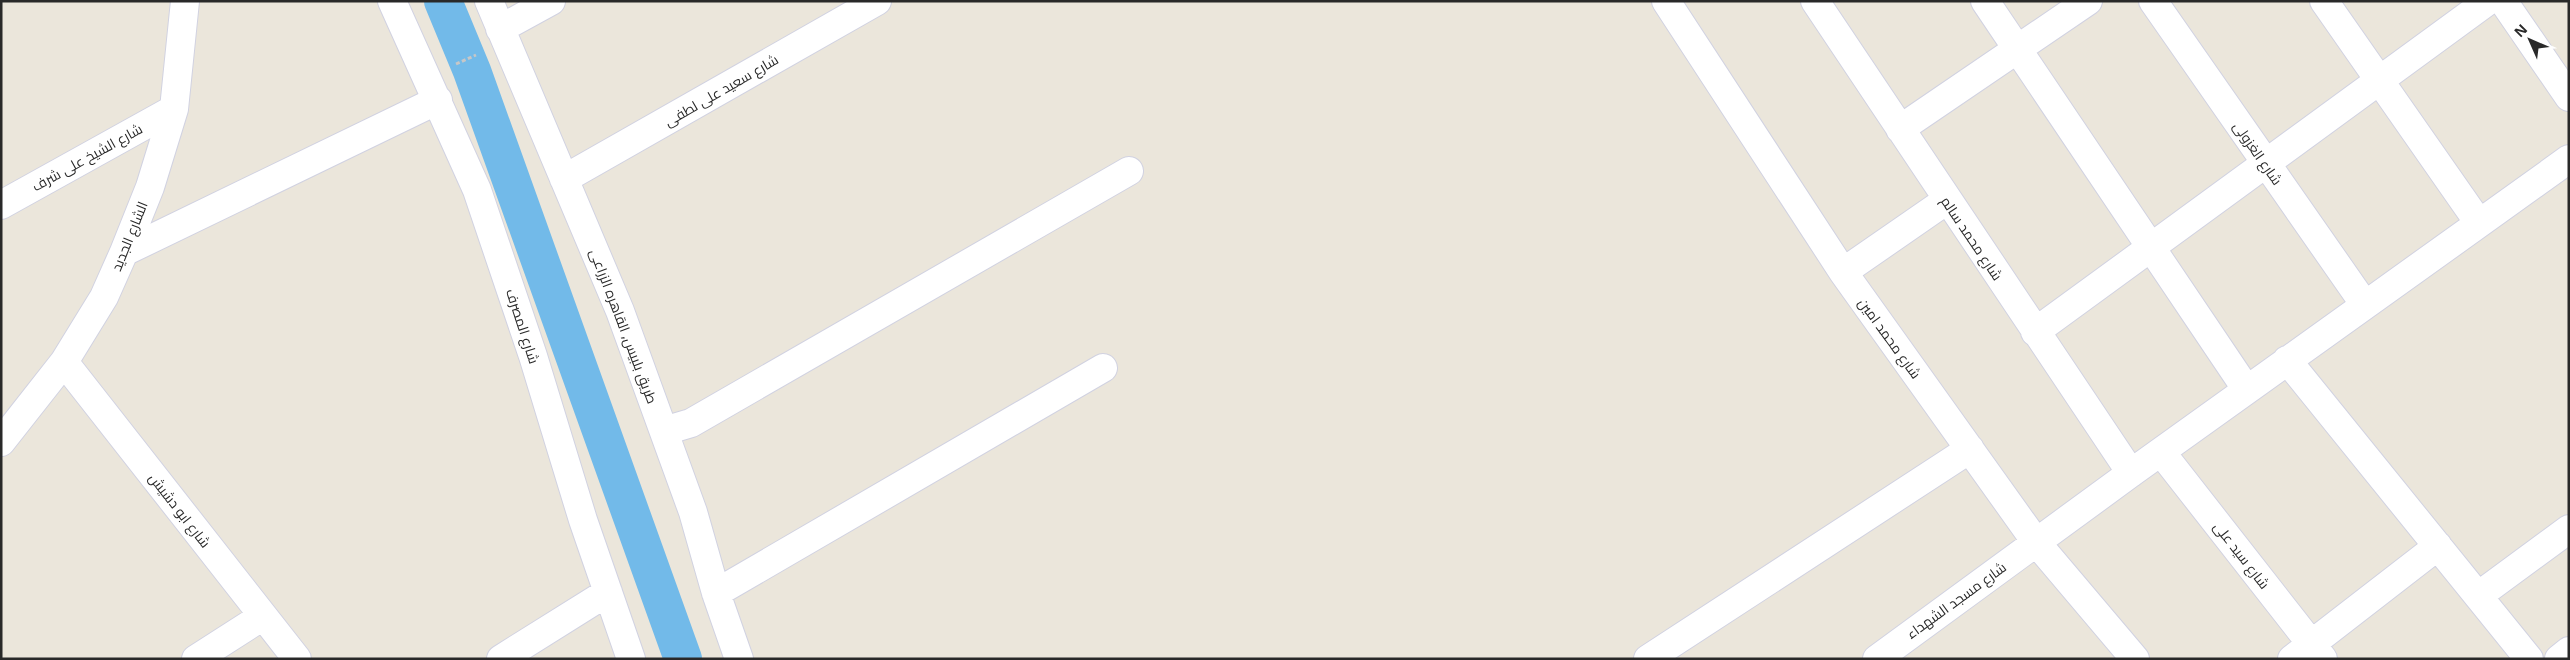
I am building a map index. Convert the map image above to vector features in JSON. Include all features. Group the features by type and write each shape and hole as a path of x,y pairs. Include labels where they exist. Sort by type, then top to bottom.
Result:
{"street":[{"name":"الشارع الجديد","path":"1,442 64,362 104,297 124,252 150,187 174,109 186,1"},
{"name":"شارع المصرف","path":"392,1 477,190 631,659"},
{"name":"طريق بلبيس, القاهره الزراعى","path":"489,1 620,312 693,512 716,593 739,659"},
{"path":"500,29 551,1"},
{"name":"شارع سعيد على لطفى","path":"564,178 877,1"},
{"name":"شارع محمد امين","path":"1666,1 1842,272 2036,542 2135,659"},
{"name":"شارع محمد سالم","path":"1815,1 2035,332 2131,472"},
{"path":"1985,1 2150,249 2247,390"},
{"path":"1900,129 2088,1"},
{"name":"شارع الغزولى","path":"2153,1 2365,305"},
{"path":"2324,1 2479,223"},
{"path":"2035,332 2488,1"},
{"path":"2503,1 2569,98"},
{"path":"124,252 438,100"},
{"name":"شارع الشيخ على شرف","path":"1,205 174,109"},
{"name":"شارع مسجد الشهداء","path":"1877,659 2131,472 2569,159"},
{"path":"664,431 691,423 1129,171"},
{"path":"1842,272 1947,200"},
{"path":"2287,360 2528,659"},
{"name":"شارع ابو دشيش","path":"64,362 297,659"},
{"path":"716,593 1103,368"},
{"path":"1648,659 1970,449"},
{"name":"شارع سيد على","path":"2161,452 2309,654"},
{"path":"2478,596 2569,529"},
{"path":"2309,654 2438,546"},
{"path":"501,659 608,592"},
{"path":"196,659 263,616"},
{"path":"2559,659 2569,652"}],"path":[{"path":"450,67 484,51"}],"waterway":[{"path":"443,1 472,71 683,659"}]}
